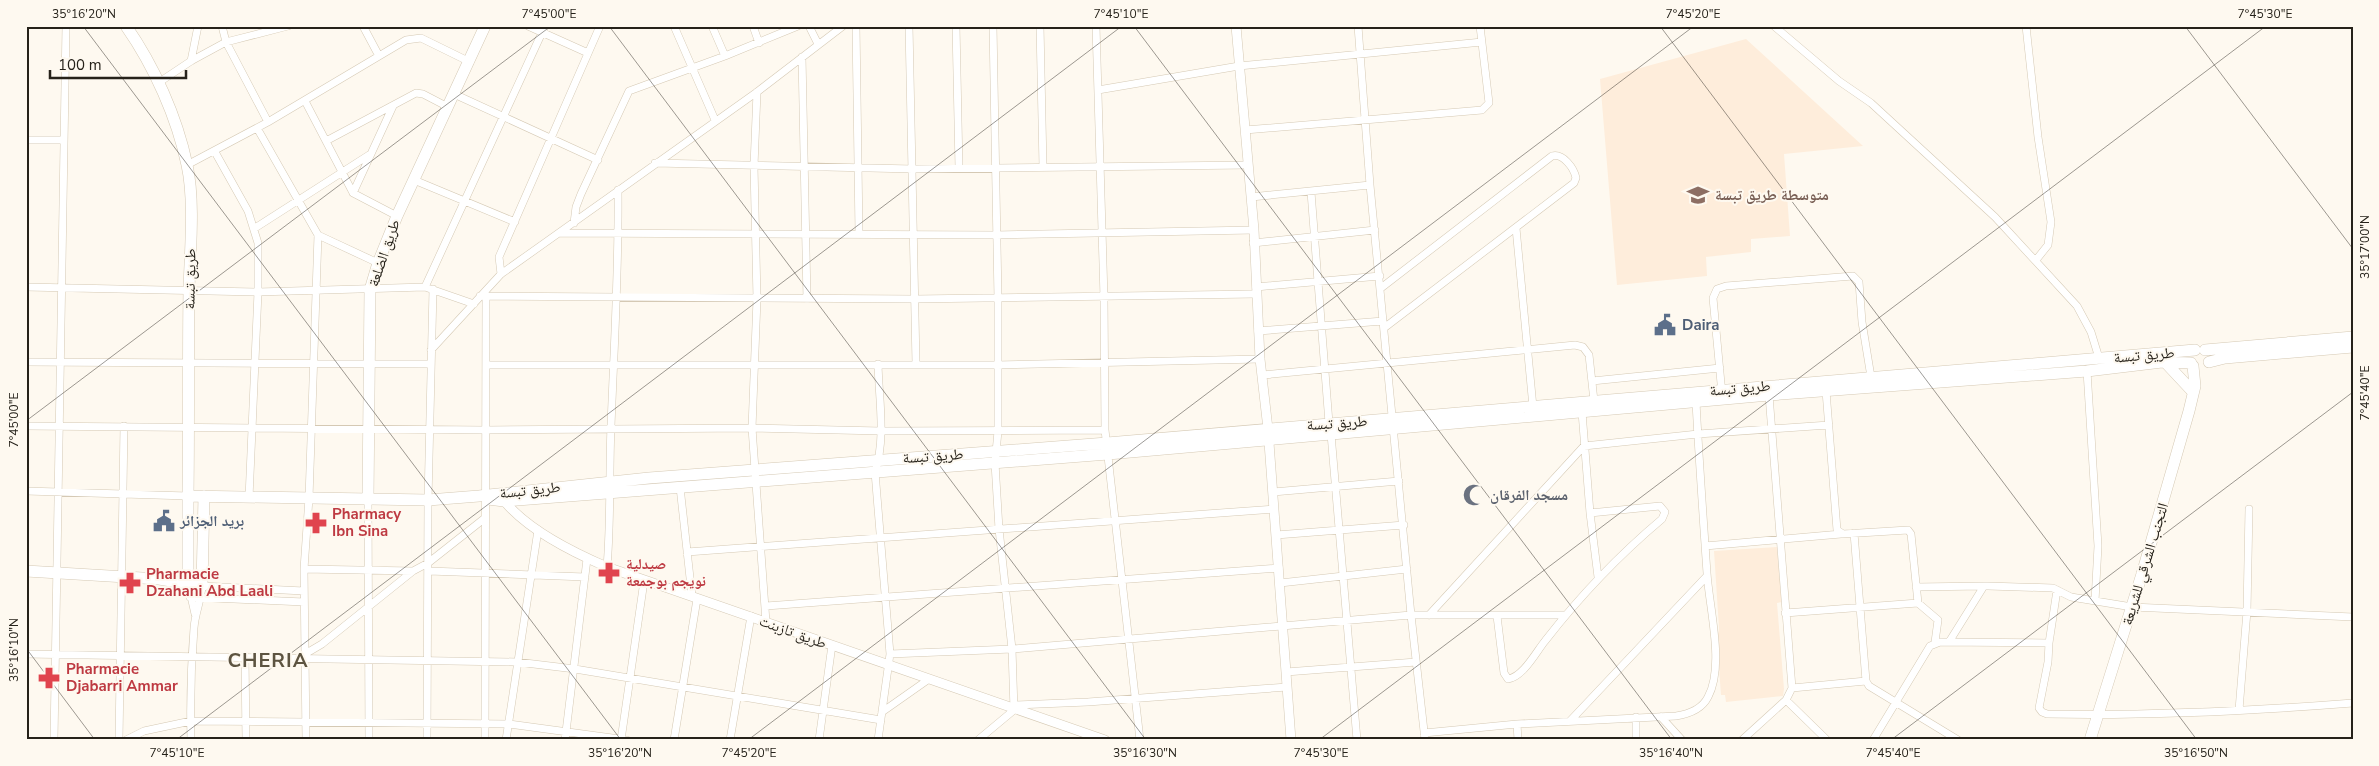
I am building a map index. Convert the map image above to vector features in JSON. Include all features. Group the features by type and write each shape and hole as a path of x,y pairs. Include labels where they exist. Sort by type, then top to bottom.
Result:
{"main road":[{"name":"طريق تبسة","path":"126,26 148,61 158,83 172,115 187,165 191,230 188,496 428,500 484,496 611,494 680,487 879,460 995,457 1330,429 1582,412 1696,402 1722,394 1769,395 1826,391 1997,372"},
{"name":"طريق الضلعة","path":"368,499 371,363 370,290 378,262 397,216 470,62 485,26"},
{"name":"طريق تبسة","path":"1394,425 1532,406 1722,394 1871,378 2062,367 2099,358 2353,337"},
{"path":"2207,365 2209,355 2200,350 2190,356 2192,364 2199,368 2207,365 2224,358 2353,347"},
{"name":"طريق تبسة","path":"2062,367 2087,370 2165,362 2192,364"},
{"path":"2165,362 2194,389"},
{"name":"التجنب الشرقي للشريعة","path":"2192,364 2194,389"},
{"name":"التجنب الشرقي للشريعة","path":"2090,740 2132,607 2194,389 2207,365"},
{"name":"طريق تبسة","path":"502,497 611,482 875,472 995,457"},
{"path":"188,496 188,583"},
{"path":"201,592 204,496"},
{"path":"26,571 120,576 188,583 201,592"}],"street":[{"path":"54,740 66,26"},
{"path":"191,60 198,26"},
{"path":"222,26 226,42 268,122"},
{"path":"158,83 191,60 226,42 288,26"},
{"path":"363,26 379,56"},
{"path":"528,26 543,29 588,53"},
{"path":"501,274 499,257 600,26"},
{"path":"674,26 715,120"},
{"path":"712,26 724,56"},
{"path":"753,26 759,43"},
{"path":"574,223 576,207 629,91 759,43 798,26"},
{"path":"809,26 818,44"},
{"path":"431,350 474,304 483,297 501,274 715,120 757,92 843,26"},
{"path":"856,26 859,168 858,233"},
{"path":"909,26 915,234 916,364"},
{"path":"956,26 959,168"},
{"path":"993,26 998,299 998,430 995,457 999,529 1012,649 1014,707"},
{"path":"1040,26 1043,167"},
{"path":"1096,26 1104,298 1105,430 1140,740"},
{"path":"1236,26 1254,230 1253,243 1260,359 1273,492 1291,740"},
{"path":"1358,26 1370,185 1404,525 1411,615 1425,736 1518,724 1661,717 1687,714 1704,704 1712,688 1715,660 1707,576 1696,402"},
{"path":"1245,130 1364,121 1487,108 1480,26"},
{"path":"1774,26 1838,81 1871,103 1926,156 1995,217 2036,260 2081,312 2091,332 2099,358"},
{"path":"2026,26 2038,137 2051,222 2048,245 2036,260"},
{"path":"425,286 543,29"},
{"path":"187,165 258,128 406,40 421,38 470,62"},
{"path":"1098,90 1239,66 1482,42"},
{"path":"802,57 806,299"},
{"path":"757,92 754,166 757,299 752,428 766,622"},
{"path":"326,141 420,93 448,107"},
{"path":"454,94 598,160"},
{"path":"305,101 353,193 397,216"},
{"path":"353,193 393,106"},
{"path":"258,128 318,235 312,428 304,569 306,740"},
{"path":"26,140 64,140"},
{"path":"215,152 248,211 255,228 258,243 258,292 249,498"},
{"path":"255,228 369,155"},
{"path":"1258,331 1384,325 1516,228 1574,182 1576,178 1575,172 1562,157 1552,156 1381,288"},
{"path":"655,163 913,169 1248,165"},
{"path":"414,180 515,222"},
{"path":"1251,197 1370,185"},
{"path":"607,568 617,297 618,190"},
{"path":"1311,192 1357,740"},
{"path":"1516,228 1532,406"},
{"path":"559,233 996,234 1254,230"},
{"path":"1253,243 1375,230"},
{"path":"318,235 378,262"},
{"path":"1722,394 1713,301 1717,289 1726,286 1849,275 1859,282 1862,322 1871,378"},
{"path":"483,297 757,299 1104,298 1256,290 1317,281 1380,276"},
{"path":"26,287 258,292 370,290 425,286 474,304"},
{"path":"427,740 428,500 433,289"},
{"path":"483,297 486,365 484,496 487,661 485,740"},
{"path":"1263,375 1575,345 1583,347 1589,355 1594,401"},
{"path":"486,365 997,365 1260,359"},
{"path":"26,362 189,361 430,364"},
{"path":"878,364 881,431 879,460 875,472 890,654 878,740"},
{"path":"1592,381 1720,368"},
{"path":"2087,370 2098,546 2095,601"},
{"path":"1826,391 1836,525 1841,534"},
{"path":"1742,740 1786,700 1792,688 1769,395"},
{"path":"1582,412 1590,513 1598,577"},
{"path":"1429,615 1584,446 1772,427 1829,425"},
{"path":"26,426 253,426 486,430 752,428 881,431 1105,430"},
{"path":"119,740 120,576 124,493 124,426"},
{"path":"1273,492 1399,481"},
{"path":"674,740 684,687 694,598 680,487"},
{"path":"26,491 188,496"},
{"name":"طريق تازبنت","path":"502,497 520,518 587,559 607,568 751,616 929,680 1014,707 1101,739"},
{"path":"368,499 369,740"},
{"path":"1497,616 1504,672 1508,679 1512,679 1525,666 1565,614 1598,577 1662,519 1665,512 1660,506 1590,513"},
{"path":"687,552 1116,519 1274,509"},
{"path":"2239,710 2247,611 2249,509"},
{"path":"305,656 369,607 413,570 428,562 485,518"},
{"path":"1276,535 1404,525"},
{"path":"506,740 538,530"},
{"path":"1705,546 1908,530 1911,534 1918,603 1938,620 1935,642"},
{"path":"1854,533 1866,681 1869,686 1958,740"},
{"path":"566,736 587,559"},
{"path":"766,606 1278,568"},
{"path":"304,569 413,570"},
{"path":"1280,583 1407,569"},
{"path":"429,571 532,573 585,577"},
{"path":"1570,721 1707,576"},
{"path":"126,740 144,731 191,721 509,724 566,736 623,739 644,581"},
{"path":"188,583 195,614"},
{"path":"1916,588 1984,586 2053,588 2071,597 2132,607 2353,617"},
{"path":"1949,642 1984,586"},
{"path":"190,597 201,592 304,590"},
{"path":"2057,590 2048,662 2039,708 2047,714 2099,715 2239,710 2353,703"},
{"path":"201,592 304,602"},
{"path":"191,740 191,657 195,614 201,592"},
{"path":"1785,613 1918,603"},
{"path":"890,654 1012,649 1411,615 1497,616 1565,614"},
{"path":"730,740 751,616"},
{"path":"1873,740 1930,646 1935,642 2049,643"},
{"path":"819,740 832,645"},
{"path":"26,654 191,657 305,656 370,660 517,662 575,669 824,710 881,716 929,680"},
{"path":"245,656 246,740"},
{"path":"1286,672 1416,662"},
{"path":"1792,688 1866,681"},
{"path":"978,740 1014,707 1287,687"},
{"path":"1786,700 1827,740"},
{"path":"1636,717 1636,740"},
{"path":"1661,717 1682,740"},
{"path":"1518,724 1518,740"}],"shaded area":[{"name":"متوسطة طريق تبسة","path":"1746,39 1863,146 1784,154 1790,236 1751,239 1751,252 1706,257 1707,276 1617,285 1600,79"},
{"path":"1777,547 1782,602 1777,603 1783,696 1726,702 1725,695 1721,695 1714,551"}],"place":[{"name":"متوسطة طريق تبسة","path":"1698,195"},
{"name":"Daira","path":"1665,325"},
{"name":"مسجد الفرقان","path":"1474,495"},
{"name":"بريد الجزائر","path":"164,521"},
{"name":"Pharmacy Ibn Sina","path":"316,523"},
{"name":"صيدلية نويجم بوجمعة","path":"609,573"},
{"name":"Pharmacie Dzahani Abd Laali","path":"130,583"},
{"name":"Pharmacie Djabarri Ammar","path":"49,678"}],"district":[{"name":"CHERIA","path":"268,660"}]}
